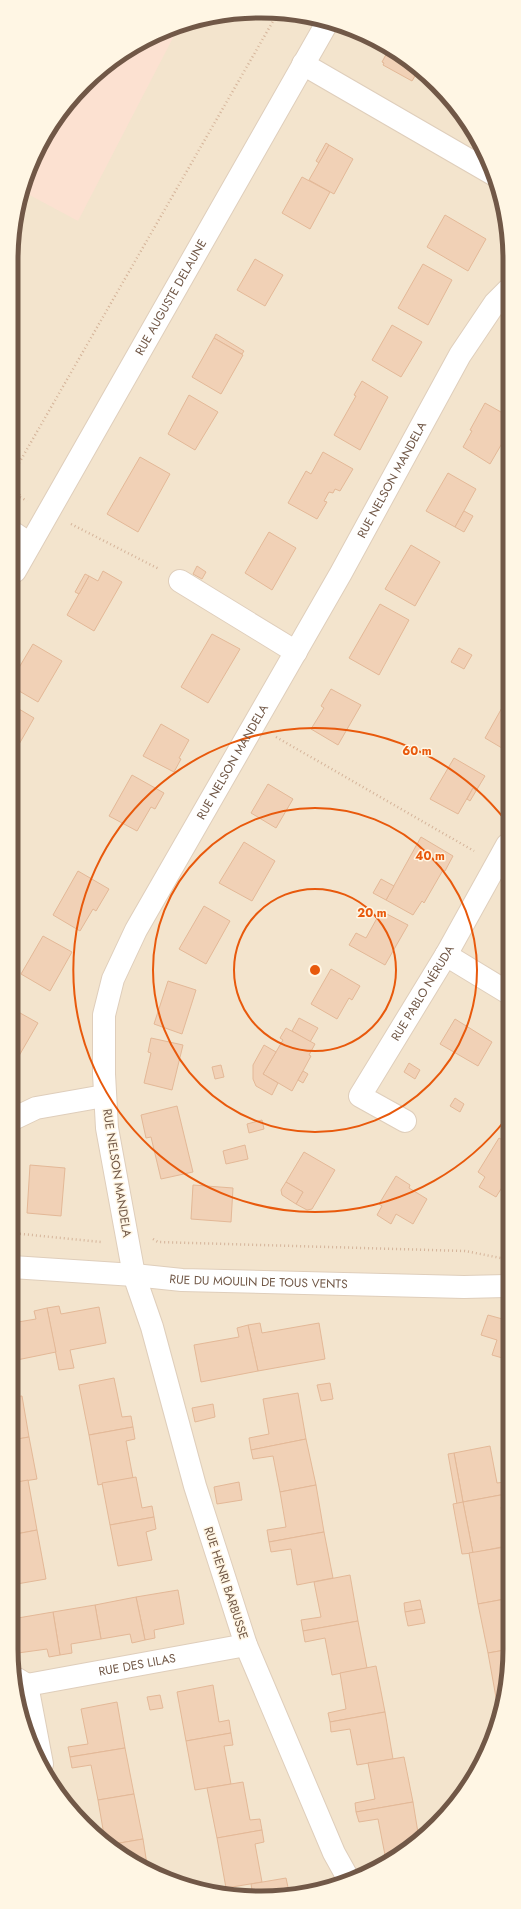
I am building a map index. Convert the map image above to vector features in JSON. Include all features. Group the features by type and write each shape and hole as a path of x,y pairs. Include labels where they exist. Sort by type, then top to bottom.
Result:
{"street":[{"name":"RUE AUGUSTE DELAUNE","path":"18,557 22,539 48,512 325,27"},
{"path":"303,64 486,170"},
{"name":"RUE NELSON MANDELA","path":"134,1275 107,1128 104,1096 104,1015 113,979 136,930 341,573 460,355 495,303 503,295"},
{"path":"180,581 296,652"},
{"name":"RUE PABLO NÉRUDA","path":"405,1121 360,1096 446,955 503,852"},
{"path":"446,955 503,990"},
{"path":"18,1117 36,1108 104,1096"},
{"name":"RUE DU MOULIN DE TOUS VENTS","path":"18,1267 134,1275 182,1280 464,1287 503,1286"},
{"name":"RUE HENRI BARBUSSE","path":"134,1275 152,1327 195,1486 246,1645 334,1853 346,1875"},
{"name":"RUE DES LILAS","path":"22,1682 246,1645"},
{"path":"22,1682 37,1743"}],"path":[{"path":"18,465 274,19"},
{"path":"18,489 20,497 18,501"},
{"path":"20,497 180,581"},
{"path":"255,725 496,863"},
{"path":"18,1234 101,1242 102,1235"},
{"path":"149,1237 158,1242 465,1251 503,1258"}],"shaded area":[{"path":"260,18 292,20 323,26 353,36 368,43 382,50 408,68 432,89 453,113 471,139 478,153 485,168 495,198 501,229 503,260 503,1648 501,1680 495,1711 485,1741 471,1770 443,1808 420,1831 382,1859 353,1873 323,1883 308,1886 292,1889 260,1891 229,1889 213,1886 198,1883 168,1873 139,1859 113,1841 89,1820 68,1796 50,1770 36,1741 26,1711 20,1680 18,260 20,229 26,198 36,168 50,139 78,101 113,68 139,50 153,43 168,36 198,26 229,20"},
{"path":"175,34 78,221 27,194 36,168 50,139 78,101 101,78 139,50"}],"building":[{"path":"387,53 416,75 412,81 383,65 384,63 382,62"},
{"path":"326,143 329,145 319,163 316,161"},
{"path":"329,145 353,159 334,194 309,180"},
{"path":"302,177 330,192 310,229 282,213"},
{"path":"445,215 486,239 468,271 427,247"},
{"path":"255,259 283,275 265,306 237,290"},
{"path":"423,264 452,280 428,325 398,308"},
{"path":"392,325 422,342 401,377 372,360"},
{"path":"216,334 244,351 242,354 214,338"},
{"path":"214,338 243,355 221,394 192,377"},
{"path":"362,381 388,397 360,450 334,435 356,396 354,395"},
{"path":"189,395 218,412 195,450 168,434"},
{"path":"485,403 503,413 503,442 490,464 463,447 472,431 470,430"},
{"path":"323,452 353,469 340,491 335,489 333,493 329,492 324,501 327,502 317,519 288,503 306,471 311,474"},
{"path":"140,457 170,474 138,532 107,514"},
{"path":"448,473 476,489 455,527 426,511"},
{"path":"464,511 473,516 464,532 455,527"},
{"path":"269,532 296,548 272,590 245,573"},
{"path":"411,545 440,562 415,606 385,589"},
{"path":"197,566 206,572 202,579 193,574"},
{"path":"103,571 122,582 94,631 67,615 89,576 98,581"},
{"path":"85,574 89,576 79,594 75,592"},
{"path":"380,604 409,620 379,675 349,658"},
{"path":"212,634 240,649 208,703 181,687"},
{"path":"33,644 62,661 38,702 18,690 18,669"},
{"path":"459,648 472,655 464,669 451,662"},
{"path":"331,689 361,705 338,745 311,729 324,708 321,706"},
{"path":"503,706 503,749 485,738"},
{"path":"18,708 34,718 18,746"},
{"path":"161,724 189,740 179,758 181,759 174,772 143,756"},
{"path":"454,758 485,776 476,791 473,788 458,814 430,799"},
{"path":"132,775 164,793 155,809 151,807 137,831 109,816"},
{"path":"268,784 293,799 276,828 251,813"},
{"path":"473,788 476,791 470,801 467,799"},
{"path":"421,837 453,856 424,903 422,901 413,915 386,900"},
{"path":"244,842 275,861 252,901 219,883"},
{"path":"78,871 109,889 96,911 93,909 80,931 53,915"},
{"path":"381,879 394,886 386,900 373,893"},
{"path":"204,906 230,921 206,964 179,949"},
{"path":"381,911 408,925 385,965 349,945 356,933 366,938"},
{"path":"43,936 72,952 50,991 21,974"},
{"path":"331,969 360,986 352,1000 349,998 337,1019 311,1004"},
{"path":"168,981 196,990 182,1034 154,1024"},
{"path":"18,1012 38,1023 18,1058"},
{"path":"299,1018 318,1028 310,1042 292,1031"},
{"path":"455,1019 492,1042 478,1066 440,1044"},
{"path":"286,1028 315,1044 309,1055 311,1056 292,1091 263,1074 283,1040 280,1038"},
{"path":"151,1038 183,1045 172,1090 144,1083 151,1053 148,1052"},
{"path":"264,1045 276,1052 263,1074 278,1083 272,1095 256,1086 253,1079 253,1065"},
{"path":"409,1063 420,1070 415,1079 404,1072"},
{"path":"221,1065 224,1077 215,1079 212,1067"},
{"path":"303,1071 308,1074 303,1083 298,1080"},
{"path":"455,1098 464,1104 460,1112 450,1106"},
{"path":"177,1106 193,1172 161,1179 151,1137 146,1138 141,1115"},
{"path":"262,1120 264,1129 249,1133 247,1124"},
{"path":"499,1138 503,1140 503,1186 496,1197 479,1187 485,1177 478,1172"},
{"path":"245,1145 248,1159 226,1164 223,1151"},
{"path":"304,1152 335,1170 312,1209 307,1210 296,1204 303,1192 286,1182"},
{"path":"30,1165 65,1168 61,1216 27,1213"},
{"path":"396,1176 410,1185 409,1188 427,1199 413,1224 396,1214 391,1224 377,1215 382,1206 379,1204"},
{"path":"286,1182 303,1192 296,1204 282,1195 281,1190"},
{"path":"193,1185 233,1188 231,1222 191,1219"},
{"path":"59,1306 61,1314 99,1307 106,1343 70,1350 74,1368 59,1370 47,1308"},
{"path":"47,1308 56,1352 18,1360 18,1322 36,1319 34,1311"},
{"path":"488,1315 503,1319 503,1358 492,1355 497,1340 481,1335"},
{"path":"260,1323 262,1333 319,1323 325,1359 258,1371 248,1325"},
{"path":"248,1325 258,1371 201,1382 194,1345 239,1337 237,1328"},
{"path":"114,1378 122,1417 131,1416 133,1427 89,1435 79,1385"},
{"path":"330,1383 333,1399 321,1401 317,1385"},
{"path":"298,1393 306,1439 251,1450 249,1438 269,1434 263,1399"},
{"path":"18,1396 22,1396 29,1437 18,1439"},
{"path":"213,1404 215,1417 195,1422 192,1408"},
{"path":"133,1427 135,1439 126,1441 133,1478 98,1485 89,1435"},
{"path":"29,1437 37,1479 18,1482 18,1439"},
{"path":"306,1439 316,1485 280,1492 273,1456 253,1459 251,1450"},
{"path":"490,1446 497,1483 503,1482 503,1495 463,1502 454,1453"},
{"path":"454,1453 463,1502 457,1504 448,1454"},
{"path":"136,1477 142,1508 152,1506 154,1517 110,1525 102,1483"},
{"path":"28,1480 37,1530 18,1534 18,1482"},
{"path":"239,1482 242,1500 217,1504 214,1487"},
{"path":"316,1485 324,1532 269,1542 267,1530 286,1527 280,1492"},
{"path":"503,1495 503,1507 501,1507 503,1523 503,1547 473,1553 463,1502"},
{"path":"463,1502 473,1553 462,1554 453,1504"},
{"path":"154,1517 156,1529 146,1532 152,1560 118,1566 110,1525"},
{"path":"37,1530 46,1579 18,1584 18,1534"},
{"path":"324,1532 333,1578 297,1585 291,1549 271,1552 269,1542"},
{"path":"503,1547 503,1599 478,1604 469,1553"},
{"path":"350,1575 358,1621 303,1631 301,1620 321,1617 314,1582"},
{"path":"178,1590 184,1624 154,1630 155,1638 145,1640 136,1597"},
{"path":"136,1597 145,1640 132,1643 130,1634 101,1639 95,1605"},
{"path":"503,1599 503,1650 488,1653 478,1604"},
{"path":"420,1600 422,1609 405,1612 404,1603"},
{"path":"95,1605 101,1639 71,1644 72,1653 60,1655 53,1612"},
{"path":"422,1609 425,1623 408,1626 405,1612"},
{"path":"53,1612 60,1655 49,1657 47,1649 18,1653 18,1618"},
{"path":"358,1621 367,1668 332,1675 325,1638 305,1642 303,1631"},
{"path":"503,1650 501,1680 497,1702 488,1653"},
{"path":"376,1666 385,1712 330,1722 328,1713 346,1709 340,1673"},
{"path":"213,1685 219,1722 229,1720 231,1733 186,1741 177,1692"},
{"path":"160,1695 163,1708 150,1710 147,1697"},
{"path":"117,1702 125,1748 70,1757 68,1747 88,1744 81,1709"},
{"path":"385,1712 393,1759 357,1765 350,1729 331,1732 330,1722"},
{"path":"231,1733 233,1745 224,1746 231,1784 195,1790 186,1741"},
{"path":"125,1748 134,1794 98,1800 91,1765 72,1768 70,1757"},
{"path":"404,1757 413,1802 356,1812 355,1803 375,1799 368,1763"},
{"path":"243,1782 250,1820 260,1819 262,1830 217,1838 207,1788"},
{"path":"134,1794 143,1839 117,1844 104,1833 98,1800"},
{"path":"413,1802 418,1833 389,1854 385,1855 378,1819 359,1822 356,1812"},
{"path":"262,1830 264,1842 255,1844 262,1882 226,1888 217,1838"},
{"path":"143,1839 147,1863 139,1859 117,1844"},
{"path":"286,1878 288,1889 252,1890 251,1884"}]}
